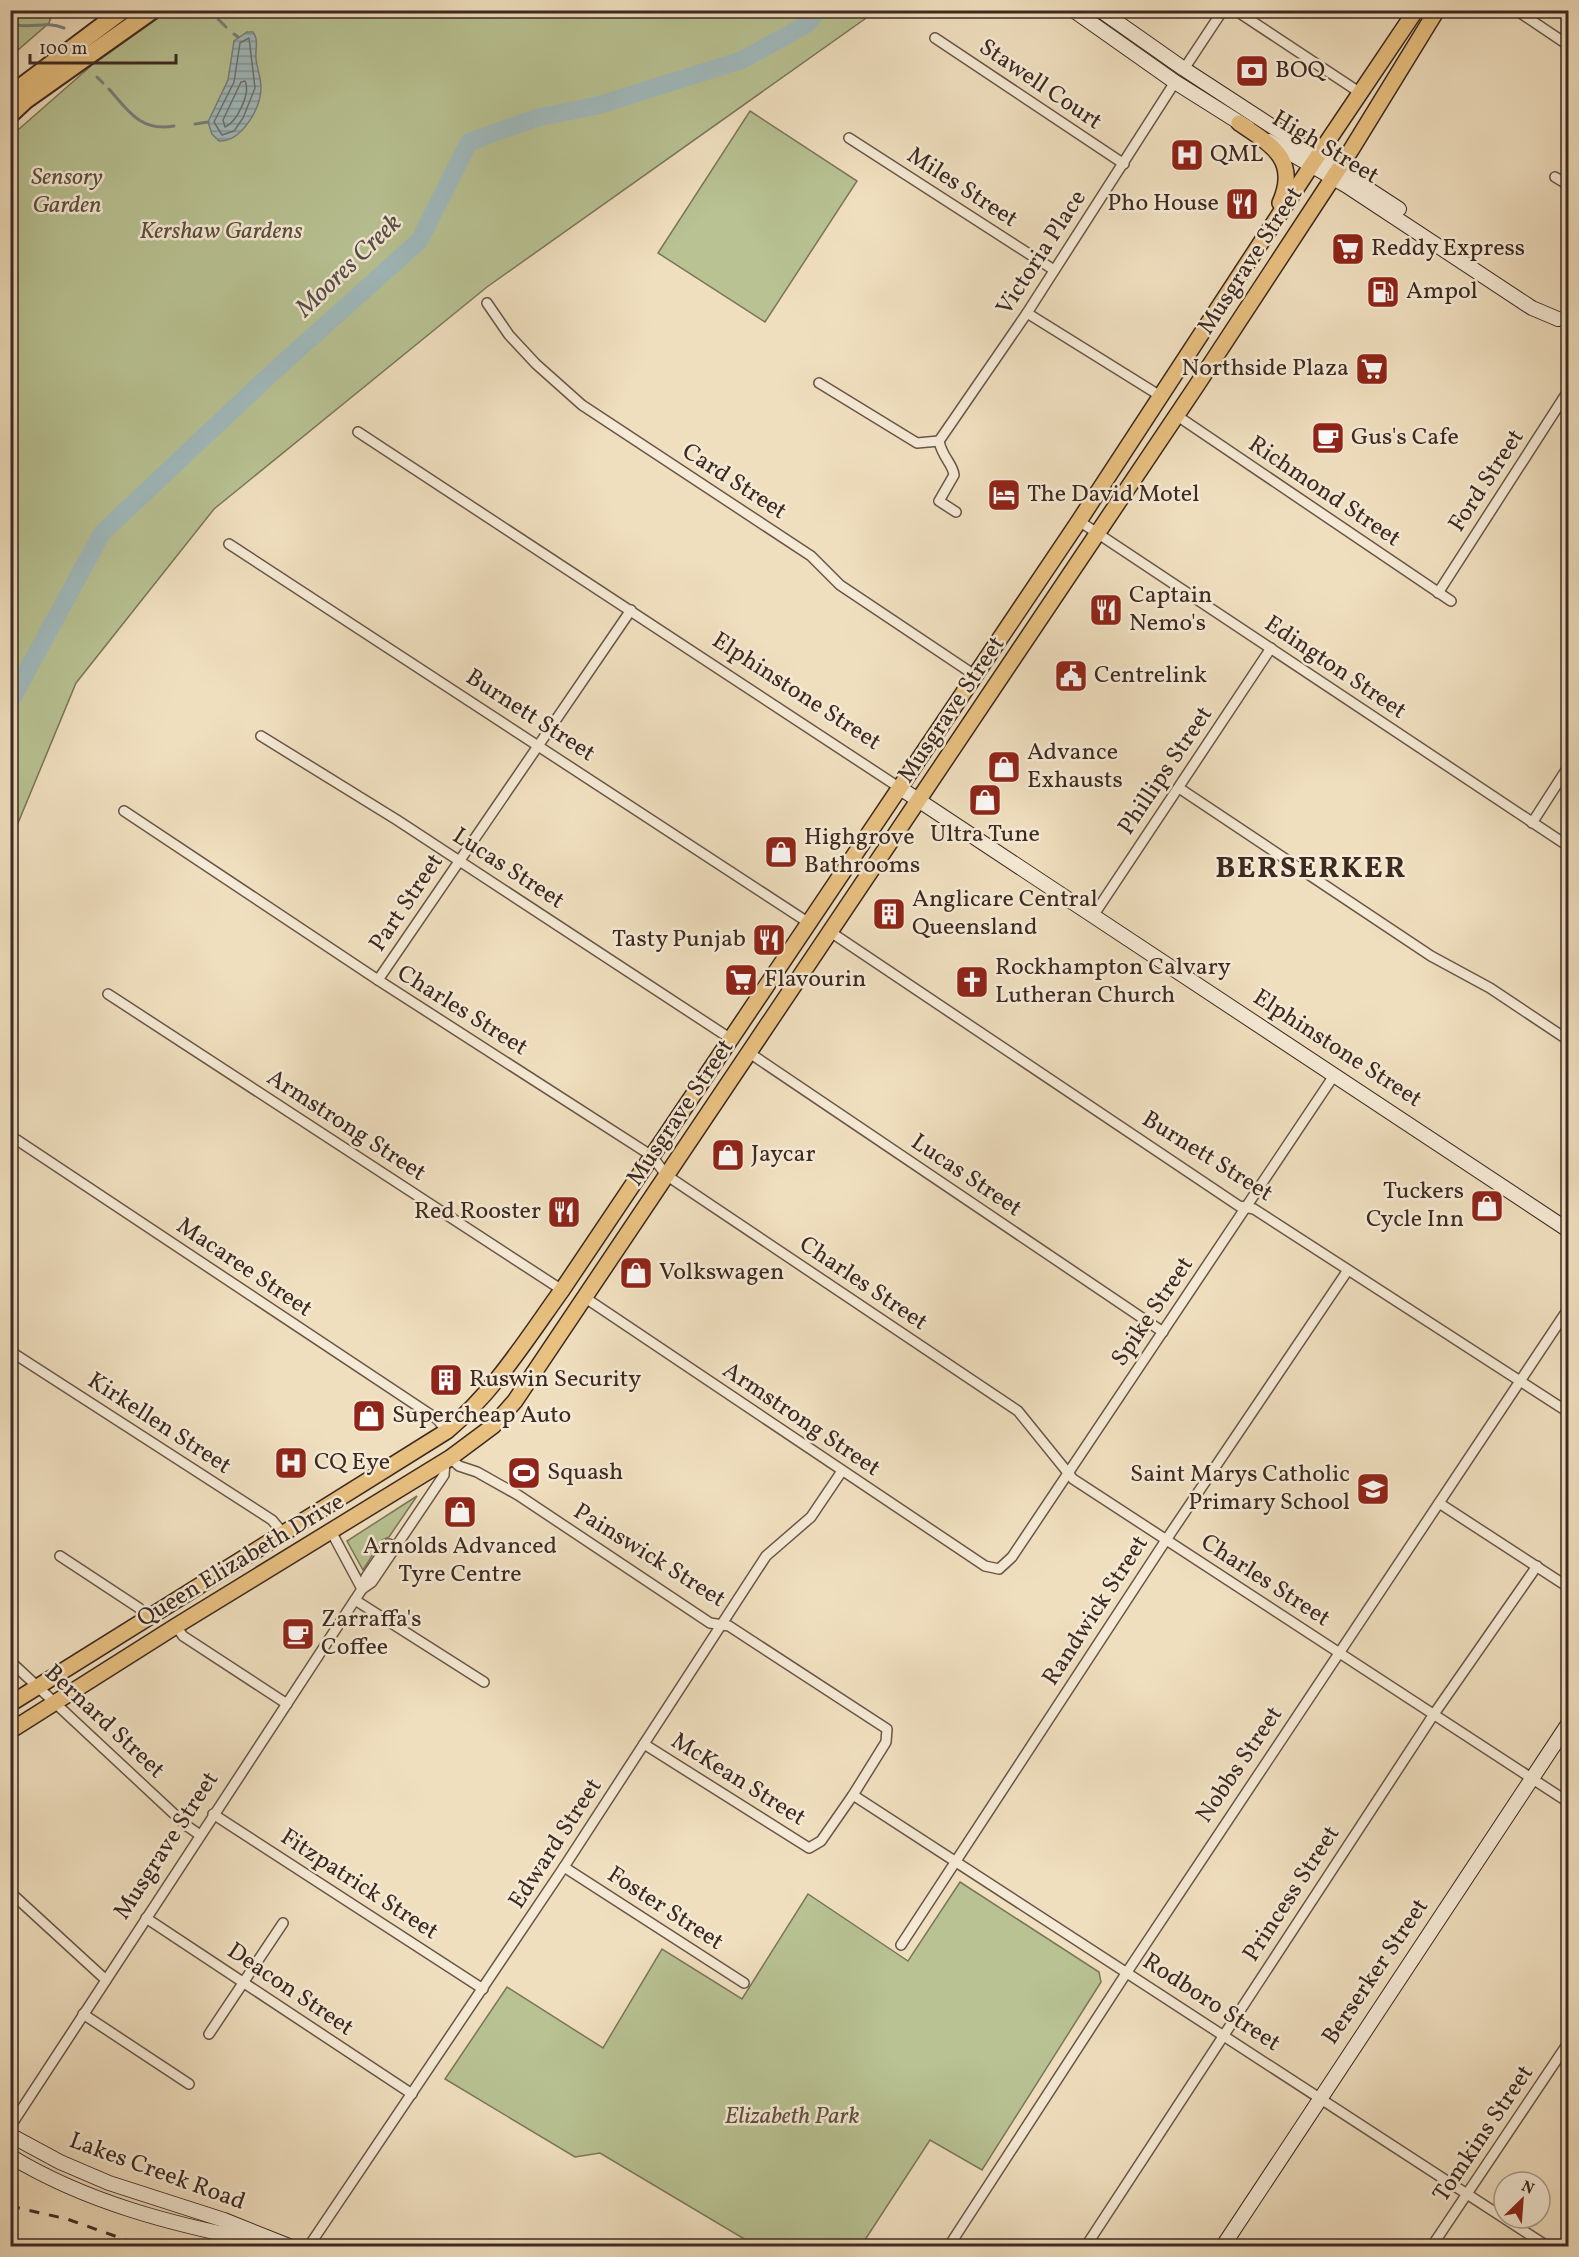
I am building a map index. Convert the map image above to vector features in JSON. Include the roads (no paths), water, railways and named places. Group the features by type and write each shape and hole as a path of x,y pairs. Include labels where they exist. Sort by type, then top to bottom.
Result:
{"highway":[{"path":"10,95 123,10"},
{"path":"10,115 26,100 153,10"}],"main road":[{"name":"High Street","path":"1073,10 1175,82 1239,123 1336,173 1532,308 1563,323"},
{"name":"High Street","path":"1100,10 1315,161"},
{"name":"Musgrave Street","path":"473,1410 562,1290 976,676 1416,10"},
{"name":"Musgrave Street","path":"493,1426 515,1401 1098,534 1336,173 1437,10"},
{"path":"1239,123 1275,150 1286,169 1287,189 1262,244"},
{"name":"Elphinstone Street","path":"900,788 1569,1230"},
{"name":"Queen Elizabeth Drive","path":"10,1704 447,1431 473,1410"},
{"name":"Queen Elizabeth Drive","path":"10,1731 176,1626 332,1533 447,1460 493,1426"},
{"name":"Berserker Street","path":"1223,2247 1320,2097 1569,1724"},
{"name":"Lakes Creek Road","path":"10,2134 60,2162 109,2183 224,2220 289,2247"},
{"name":"Lakes Creek Road","path":"10,2156 69,2187 151,2217 285,2247"}],"street":[{"path":"1184,69 1223,10"},
{"path":"1235,10 1362,94"},
{"path":"1516,10 1569,45"},
{"name":"Stawell Court","path":"936,38 1124,164"},
{"name":"Victoria Place","path":"939,441 1027,313 1175,82"},
{"name":"Miles Street","path":"849,138 1054,270"},
{"path":"1556,177 1569,185"},
{"name":"Card Street","path":"487,303 510,335 536,364 582,405 811,556 840,585 976,676"},
{"path":"1027,313 1162,397"},
{"path":"819,383 917,443 939,441 943,457 953,468 954,476 939,501 956,512"},
{"name":"Ford Street","path":"1438,593 1569,391"},
{"name":"Richmond Street","path":"1176,415 1450,601"},
{"name":"Elphinstone Street","path":"358,432 900,788"},
{"name":"Edington Street","path":"1079,521 1569,846"},
{"name":"Burnett Street","path":"229,544 809,923"},
{"name":"Part Street","path":"378,980 631,610"},
{"name":"Phillips Street","path":"1093,916 1271,648"},
{"name":"Lucas Street","path":"261,736 459,860 731,1039"},
{"path":"1532,823 1569,767"},
{"path":"1179,788 1431,956 1490,988 1569,1040"},
{"name":"Charles Street","path":"124,811 378,980 652,1156 666,1175 1018,1411 1073,1479 1569,1802"},
{"name":"Burnett Street","path":"829,931 1229,1199 1246,1208 1254,1209 1569,1412"},
{"name":"Armstrong Street","path":"108,994 562,1290"},
{"name":"Lucas Street","path":"748,1052 1163,1332"},
{"name":"Spike Street","path":"999,1569 1012,1557 1335,1074"},
{"name":"Macaree Street","path":"17,1140 437,1419 447,1431"},
{"name":"Randwick Street","path":"901,1945 1166,1540 1348,1270"},
{"name":"Armstrong Street","path":"584,1297 985,1566 999,1569"},
{"name":"Nobbs Street","path":"949,2247 1338,1652 1569,1308"},
{"name":"Kirkellen Street","path":"10,1351 272,1520 283,1533"},
{"name":"Musgrave Street","path":"10,2127 362,1589 372,1582 444,1475 447,1460"},
{"name":"Painswick Street","path":"447,1460 477,1472 518,1495 710,1623 729,1626 887,1729"},
{"name":"Edward Street","path":"309,2247 564,1868 766,1556 811,1516 843,1471"},
{"path":"1439,1503 1569,1587"},
{"path":"332,1533 362,1589"},
{"path":"60,1556 139,1608 147,1619"},
{"name":"Princess Street","path":"1086,2247 1434,1714 1537,1566"},
{"path":"355,1600 484,1682"},
{"path":"176,1626 183,1636 287,1704"},
{"name":"Bernard Street","path":"10,1661 188,1826 200,1834"},
{"name":"McKean Street","path":"644,1744 809,1848 821,1841 853,1795 886,1742 887,1729"},
{"name":"Rodboro Street","path":"853,1795 1320,2097 1547,2247"},
{"name":"Fitzpatrick Street","path":"213,1814 483,1989"},
{"name":"Foster Street","path":"564,1868 744,1983"},
{"path":"10,1892 106,1980"},
{"name":"Deacon Street","path":"147,1918 412,2094"},
{"path":"209,2034 283,1923"},
{"path":"83,2014 189,2084"},
{"name":"Tomkins Street","path":"1432,2247 1569,2043"}],"water":[{"path":"247,32 253,32 256,38 256,59 261,84 258,105 242,130 227,140 219,141 212,134 208,122 228,80 234,41"}],"waterway":[{"path":"13,10 16,25 51,25 64,28"},
{"name":"Moores Creek","path":"10,702 102,533 274,371 419,241 469,142 536,118 599,105 742,60 807,24 818,10"},
{"path":"218,19 226,27"},
{"path":"234,34 238,37"},
{"path":"97,77 103,83"},
{"path":"109,89 129,112 144,123 153,126 174,126"},
{"path":"195,124 208,122"}],"railway":[{"path":"10,2206 67,2219 143,2246"}],"place":[{"name":"BOQ","path":"1252,71"},
{"name":"QML","path":"1187,155"},
{"name":"Pho House","path":"1242,204"},
{"name":"Reddy Express","path":"1348,249"},
{"name":"Ampol","path":"1383,292"},
{"name":"Northside Plaza","path":"1372,369"},
{"name":"Gus's Cafe","path":"1328,438"},
{"name":"The David Motel","path":"1004,495"},
{"name":"Captain Nemo's","path":"1106,610"},
{"name":"Centrelink","path":"1071,676"},
{"name":"Advance Exhausts","path":"1004,767"},
{"name":"Ultra Tune","path":"985,800"},
{"name":"Highgrove Bathrooms","path":"781,852"},
{"name":"Anglicare Central Queensland","path":"889,914"},
{"name":"Tasty Punjab","path":"769,940"},
{"name":"Flavourin","path":"741,980"},
{"name":"Rockhampton Calvary Lutheran Church","path":"972,982"},
{"name":"Jaycar","path":"728,1155"},
{"name":"Tuckers Cycle Inn","path":"1487,1206"},
{"name":"Red Rooster","path":"564,1212"},
{"name":"Volkswagen","path":"636,1273"},
{"name":"Ruswin Security","path":"446,1380"},
{"name":"Supercheap Auto","path":"369,1416"},
{"name":"CQ Eye","path":"291,1463"},
{"name":"Squash","path":"524,1473"},
{"name":"Saint Marys Catholic Primary School","path":"1373,1489"},
{"name":"Arnolds Advanced Tyre Centre","path":"460,1512"},
{"name":"Zarraffa's Coffee","path":"298,1634"}],"district":[{"name":"BERSERKER","path":"1311,869"}],"park label":[{"name":"Sensory Garden","path":"67,192"},
{"name":"Kershaw Gardens","path":"221,232"},
{"name":"Elizabeth Park","path":"792,2117"}]}
